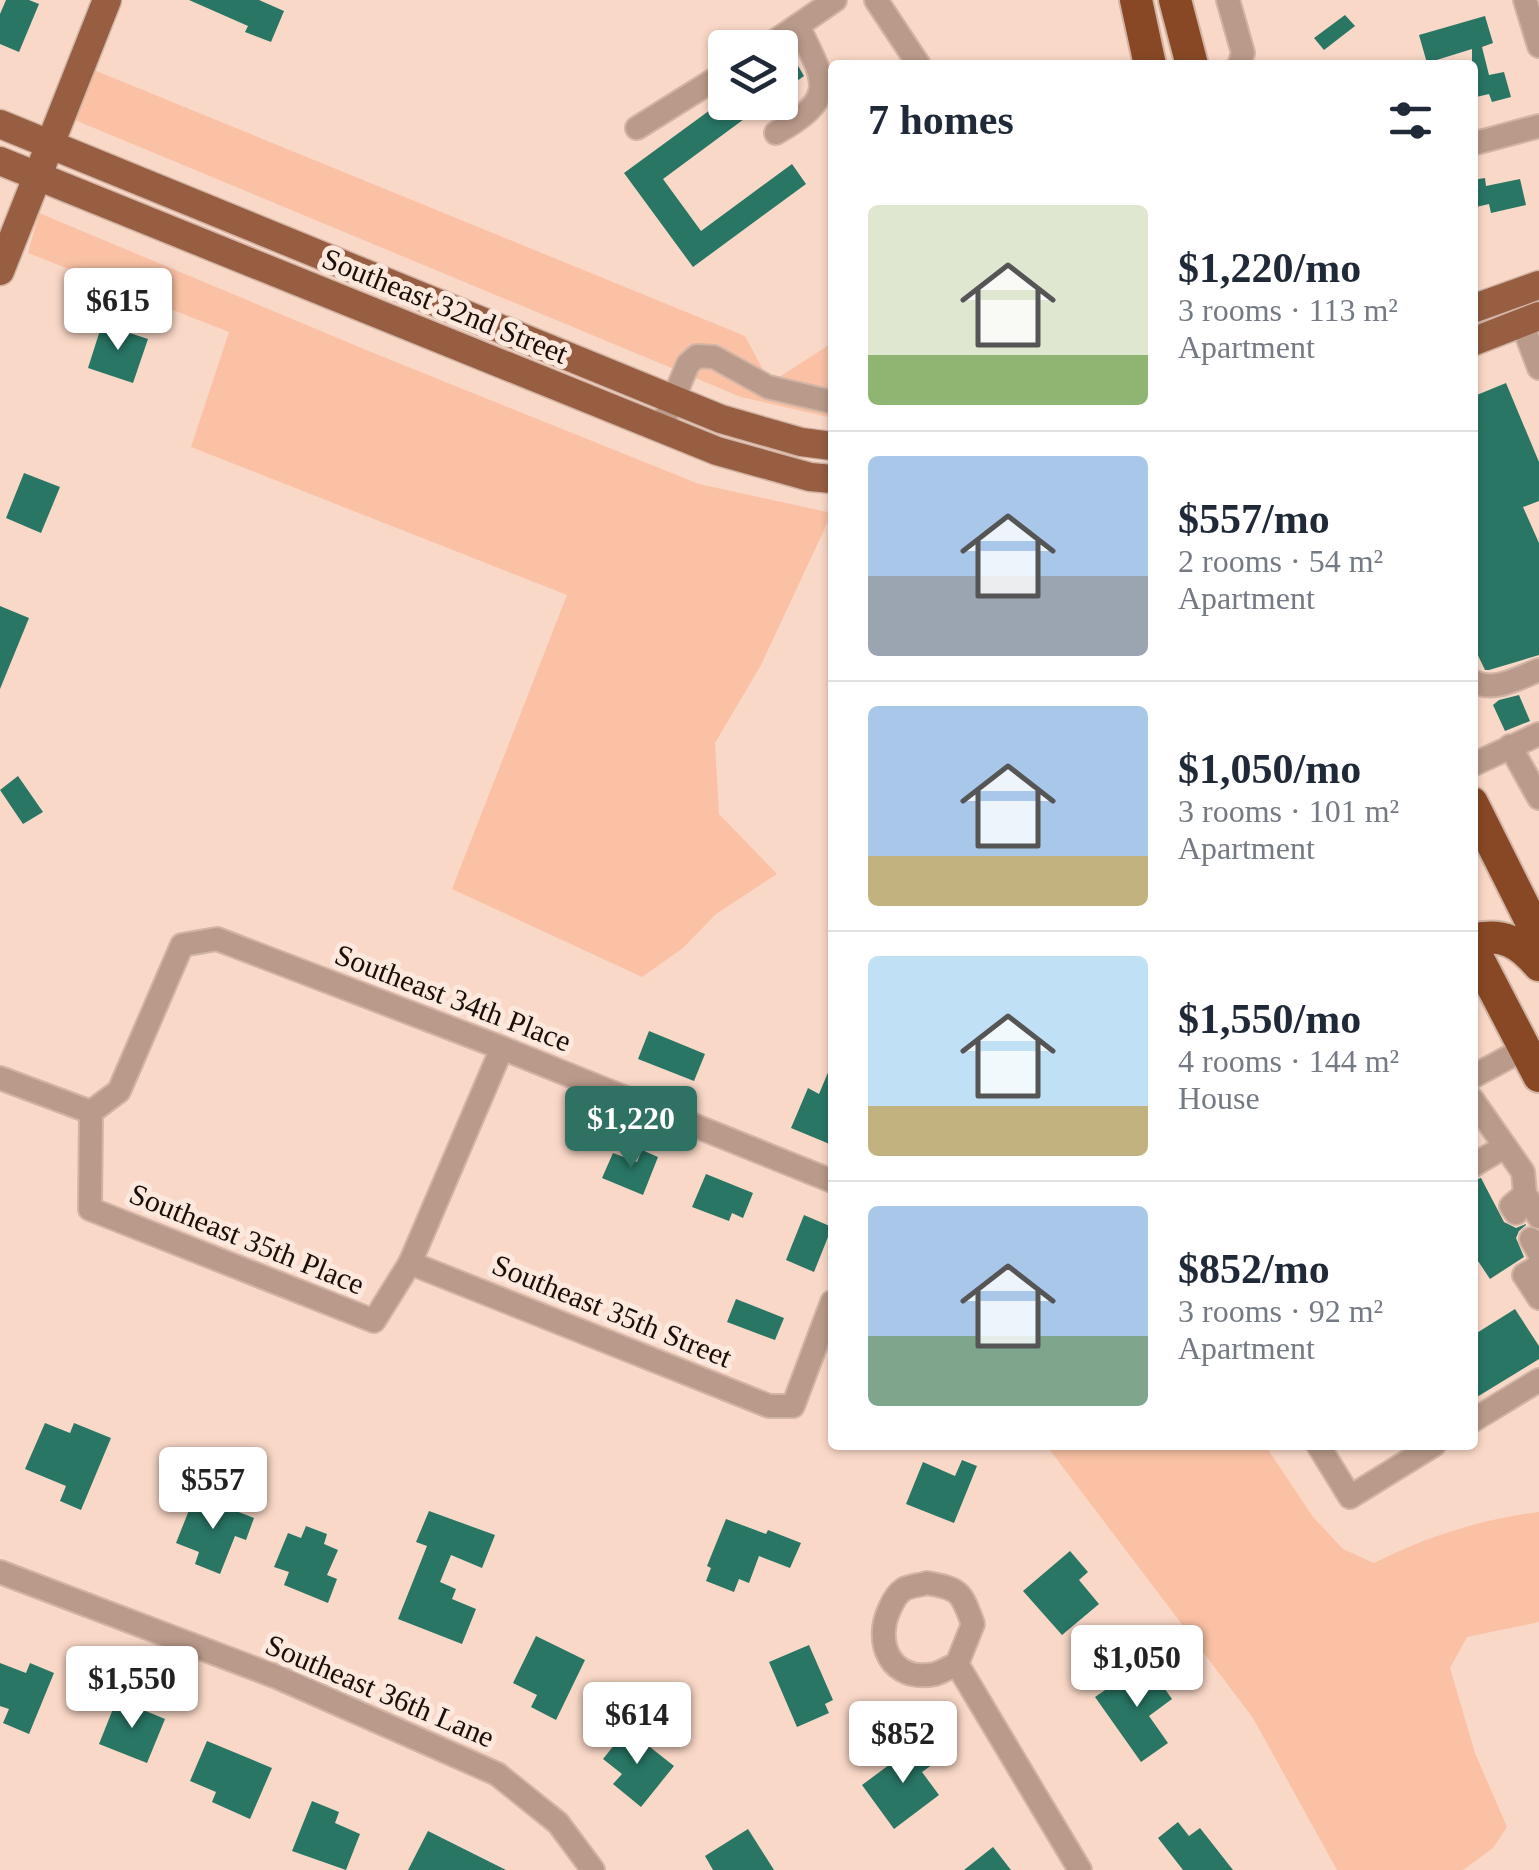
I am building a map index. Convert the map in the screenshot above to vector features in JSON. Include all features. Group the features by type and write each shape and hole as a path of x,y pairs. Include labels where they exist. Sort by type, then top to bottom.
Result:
{"highway":[{"path":"1136,0 1149,60"},
{"path":"1174,0 1191,60"},
{"path":"1478,814 1537,920"},
{"path":"1478,941 1486,936 1505,938 1523,946 1539,965"},
{"path":"1478,956 1532,1062"}],"main road":[{"path":"0,271 107,0"},
{"name":"Southeast 32nd Street","path":"0,124 721,419 801,442 828,445"},
{"name":"Southeast 32nd Street","path":"0,162 718,451 828,479"},
{"path":"1478,307 1539,285"},
{"path":"1478,340 1531,320"}],"street":[{"path":"792,30 834,0"},
{"path":"876,0 916,60"},
{"path":"1228,0 1244,53 1241,60"},
{"path":"1525,0 1539,46"},
{"path":"776,133 807,115 820,97 820,75 798,26"},
{"path":"637,128 708,84"},
{"path":"1478,142 1539,126"},
{"path":"1531,320 1539,368"},
{"path":"662,428 688,364 697,356 714,357 768,387 828,401"},
{"path":"1478,684 1500,685 1539,670"},
{"path":"1478,762 1539,734"},
{"path":"1510,746 1539,798"},
{"name":"Southeast 34th Place","path":"92,1112 120,1091 182,945 218,939 828,1178"},
{"path":"410,1262 502,1048"},
{"path":"1478,1076 1532,1062"},
{"path":"0,1078 92,1112"},
{"path":"1478,1107 1504,1147 1530,1207"},
{"name":"Southeast 35th Place","path":"92,1112 90,1209 374,1321 410,1262"},
{"path":"1478,1162 1504,1147"},
{"name":"Southeast 35th Street","path":"410,1262 770,1406 794,1406 828,1313"},
{"path":"1539,1266 1524,1275 1539,1298"},
{"path":"1478,1417 1539,1380"},
{"path":"1321,1450 1350,1497 1426,1450"},
{"name":"Southeast 36th Lane","path":"0,1572 277,1677 497,1774 558,1823 593,1870"},
{"path":"928,1583 954,1588 963,1596 973,1624 957,1664 934,1674 915,1674 893,1663 884,1652 882,1631 887,1614 903,1589 928,1583"},
{"path":"957,1664 1080,1870"}],"shaded area":[{"path":"89,68 745,336 770,383 828,346 828,417 741,397 70,118"},
{"path":"39,213 699,484 828,512 828,522 761,665 715,743 719,814 777,874 716,914 683,948 642,977 452,889 567,595 191,447 229,332 28,253"},
{"path":"1050,1450 1268,1450 1313,1517 1343,1549 1374,1563 1454,1530 1539,1512 1539,1622 1467,1637 1450,1668 1475,1753 1507,1827 1493,1848 1463,1870 1337,1870 1253,1718"}],"building":[{"path":"6,0 39,4 19,52 0,44 0,14"},
{"path":"189,0 259,0 284,11 271,42 245,32 248,26"},
{"path":"1345,15 1355,26 1324,50 1314,38"},
{"path":"1485,16 1493,43 1482,47 1489,75 1504,72 1511,97 1492,102 1489,94 1478,97 1478,60 1472,60 1472,49 1426,60 1419,35"},
{"path":"708,112 708,120 743,120 663,179 701,231 792,164 806,184 693,267 624,173"},
{"path":"1485,178 1486,186 1520,179 1526,205 1491,213 1489,204 1478,207 1478,179"},
{"path":"102,324 148,339 133,383 88,368"},
{"path":"1506,383 1539,462 1539,501 1523,507 1539,543 1539,655 1489,670 1485,670 1478,655 1478,395"},
{"path":"24,473 60,487 41,533 6,518"},
{"path":"0,606 29,618 0,689"},
{"path":"1519,695 1530,721 1505,731 1493,705"},
{"path":"18,776 43,812 23,824 0,790"},
{"path":"649,1031 705,1054 694,1081 638,1059"},
{"path":"828,1073 828,1143 791,1128 808,1088 819,1094"},
{"path":"642,1150 658,1157 643,1195 602,1178 613,1153 637,1162"},
{"path":"706,1174 753,1193 743,1218 732,1213 729,1221 692,1207"},
{"path":"1481,1178 1504,1222 1516,1228 1526,1224 1516,1238 1524,1257 1490,1279 1478,1261"},
{"path":"804,1215 828,1225 828,1237 814,1272 786,1260"},
{"path":"736,1299 784,1318 775,1340 727,1322"},
{"path":"1515,1309 1539,1346 1539,1359 1478,1396 1478,1332"},
{"path":"45,1423 70,1433 74,1423 111,1438 81,1510 60,1501 66,1486 25,1469"},
{"path":"962,1460 977,1466 954,1523 906,1504 923,1462 955,1476"},
{"path":"195,1495 254,1518 246,1540 235,1536 220,1574 195,1564 199,1552 176,1543"},
{"path":"429,1511 495,1535 482,1568 451,1555 440,1582 456,1589 452,1599 476,1609 462,1644 398,1619 427,1546 416,1542"},
{"path":"726,1519 801,1543 790,1568 759,1556 749,1583 739,1579 734,1592 706,1581 711,1568 707,1566"},
{"path":"306,1526 327,1534 324,1544 338,1550 327,1575 337,1579 328,1603 284,1585 289,1572 274,1567 288,1533 301,1538"},
{"path":"1070,1551 1088,1572 1079,1580 1099,1604 1062,1635 1023,1591"},
{"path":"536,1636 585,1660 556,1720 531,1707 537,1695 513,1683"},
{"path":"809,1645 833,1700 825,1704 829,1713 797,1727 769,1662"},
{"path":"1146,1662 1172,1699 1149,1716 1168,1743 1141,1762 1095,1697"},
{"path":"0,1663 26,1673 30,1663 54,1673 29,1734 3,1723 9,1709 0,1706"},
{"path":"117,1699 165,1719 147,1763 99,1744"},
{"path":"627,1729 674,1766 641,1807 613,1784 622,1774 603,1759"},
{"path":"207,1741 272,1768 250,1819 212,1802 216,1792 190,1781"},
{"path":"920,1742 936,1762 922,1772 939,1795 894,1829 862,1785"},
{"path":"312,1801 339,1812 335,1823 360,1834 346,1870 292,1851"},
{"path":"1178,1822 1189,1836 1200,1828 1233,1870 1183,1870 1158,1838"},
{"path":"748,1829 774,1870 713,1870 705,1856"},
{"path":"428,1831 506,1870 408,1870"},
{"path":"993,1847 1011,1870 964,1870"}]}
